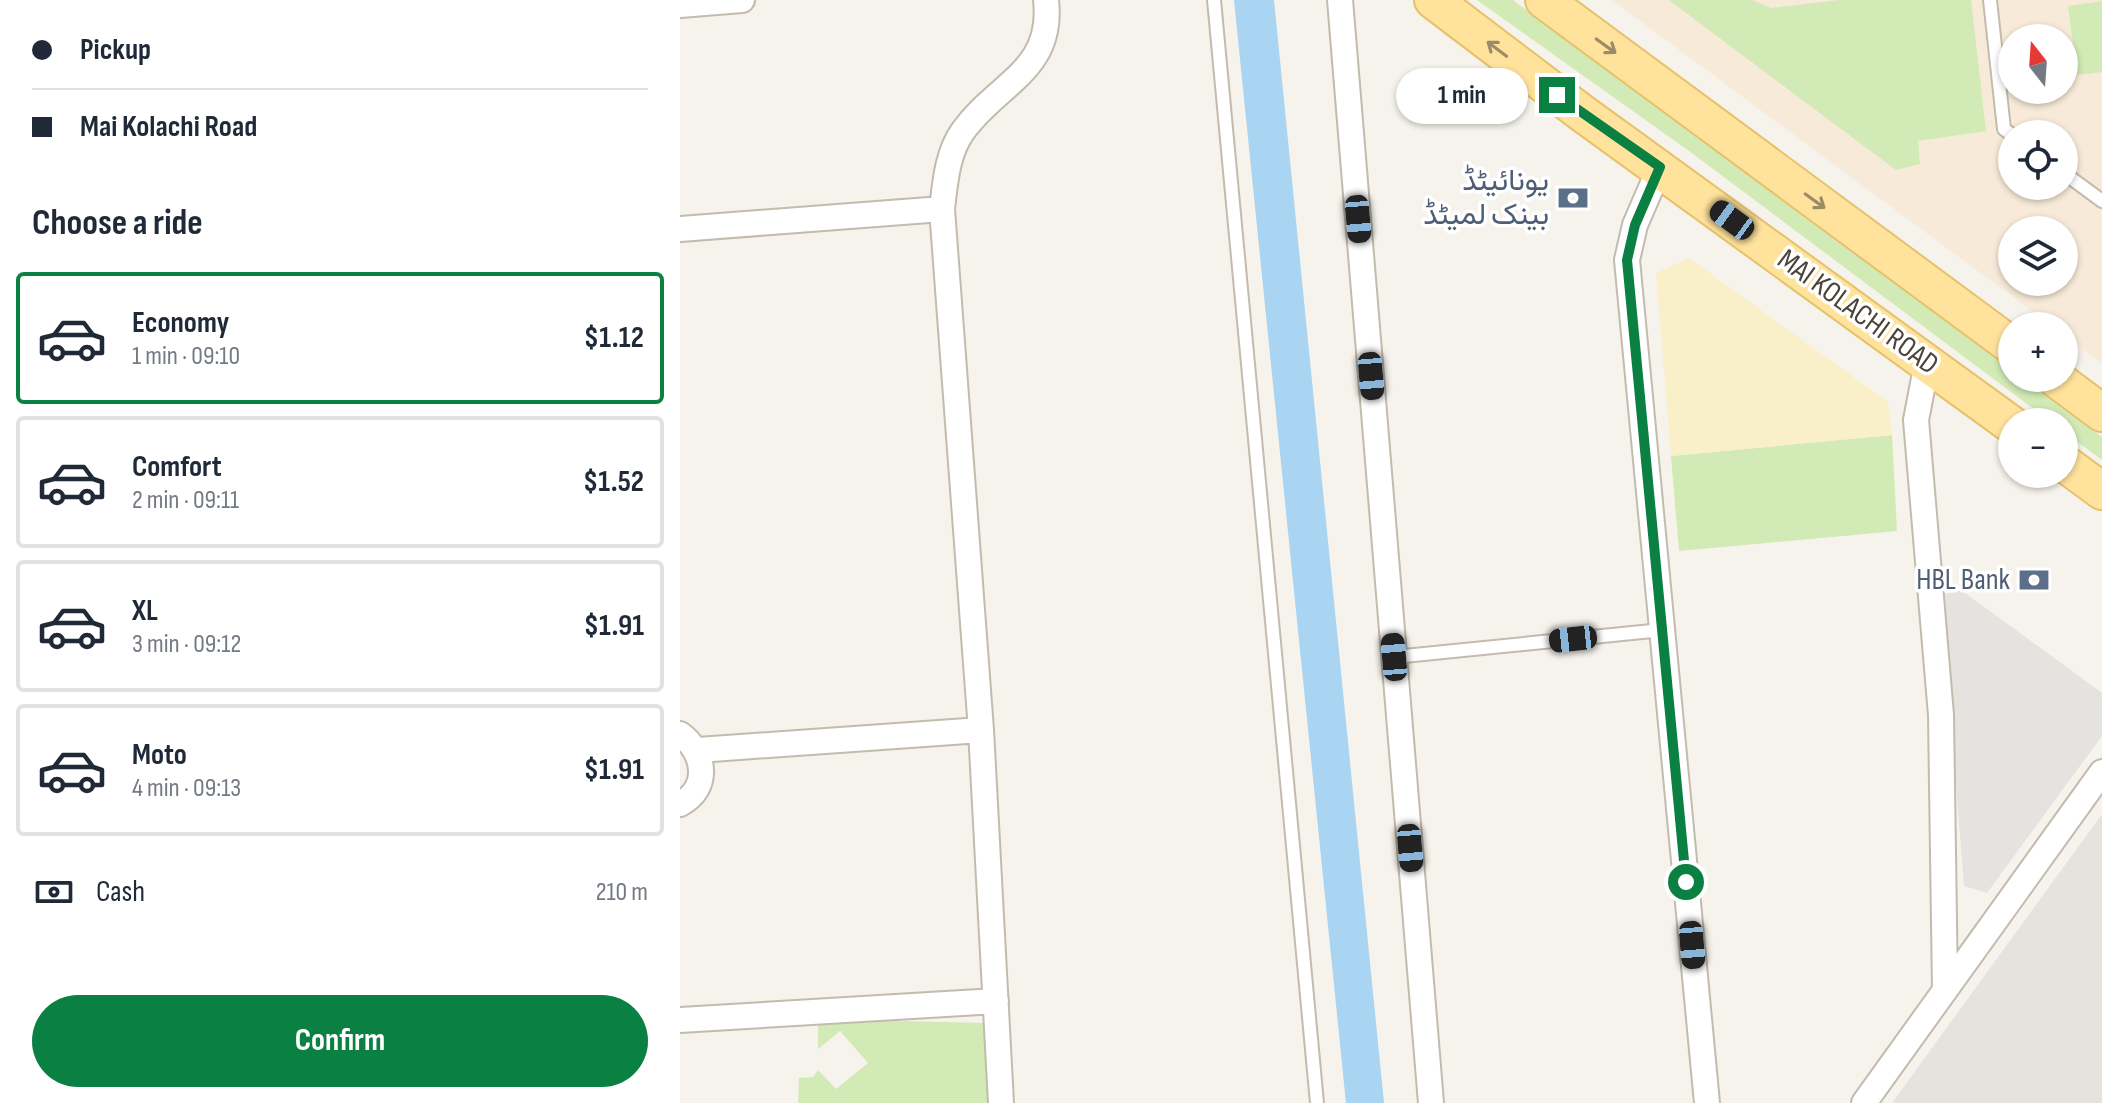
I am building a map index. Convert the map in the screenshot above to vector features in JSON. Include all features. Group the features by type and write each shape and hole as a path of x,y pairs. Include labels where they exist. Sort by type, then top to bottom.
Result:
{"main road":[{"name":"MAI KOLACHI ROAD","path":"1433,0 1998,415"},
{"path":"1544,0 1998,336"},
{"path":"2074,392 2102,413"},
{"path":"2078,473 2102,491"}],"street":[{"path":"680,5 742,0"},
{"path":"1001,1103 981,730 942,209 947,170 962,132 1035,57 1049,25 1046,0"},
{"path":"1340,0 1431,1103"},
{"path":"1660,167 1635,225 1627,260 1707,1103"},
{"path":"680,229 942,209"},
{"path":"1927,363 1916,420 1941,715 1945,990"},
{"path":"680,804 698,788 702,769 689,742 981,730"},
{"path":"1864,1103 2102,772"},
{"path":"680,1020 996,1001"}],"lane":[{"path":"1214,0 1317,1103"},
{"path":"1990,0 2003,120"},
{"path":"2078,183 2102,201"},
{"path":"1394,657 1662,630"}],"shaded area":[{"path":"1612,0 2102,0 2102,363 2078,345 2078,312 2033,312 2012,296 2078,296 2078,216 1998,216 1998,286"},
{"path":"1961,590 2102,693 2102,736 1987,893 1964,886 1941,595"},
{"path":"2102,814 2102,1103 1892,1103"}],"green space":[{"path":"1477,0 1513,0 1998,360 1998,382 1689,151"},
{"path":"1669,0 1752,0 1771,8 1839,0 1971,0 1986,131 1918,141 1920,164 1896,170"},
{"path":"2102,1 2102,72 2078,75 2078,24 2070,24 2068,6"},
{"path":"2011,392 2041,392 2063,408 2032,408"},
{"path":"2078,419 2102,437 2102,460 2078,442"},
{"path":"1892,435 1897,531 1679,551 1671,456"},
{"path":"818,1019 985,1023 989,1103 798,1103 799,1078 813,1077 818,1070 836,1089 868,1063 840,1031 818,1049"}],"sand":[{"path":"1689,258 1888,402 1892,435 1671,456 1656,273"}],"water":[{"path":"1234,0 1274,0 1384,1103 1346,1103"}],"place":[{"name":"یونائیٹڈ بینک لمیٹڈ","path":"1573,198"},
{"name":"HBL Bank","path":"2034,580"}],"route":[{"path":"1557,95 1660,167 1635,225 1627,260 1686,882"}]}
